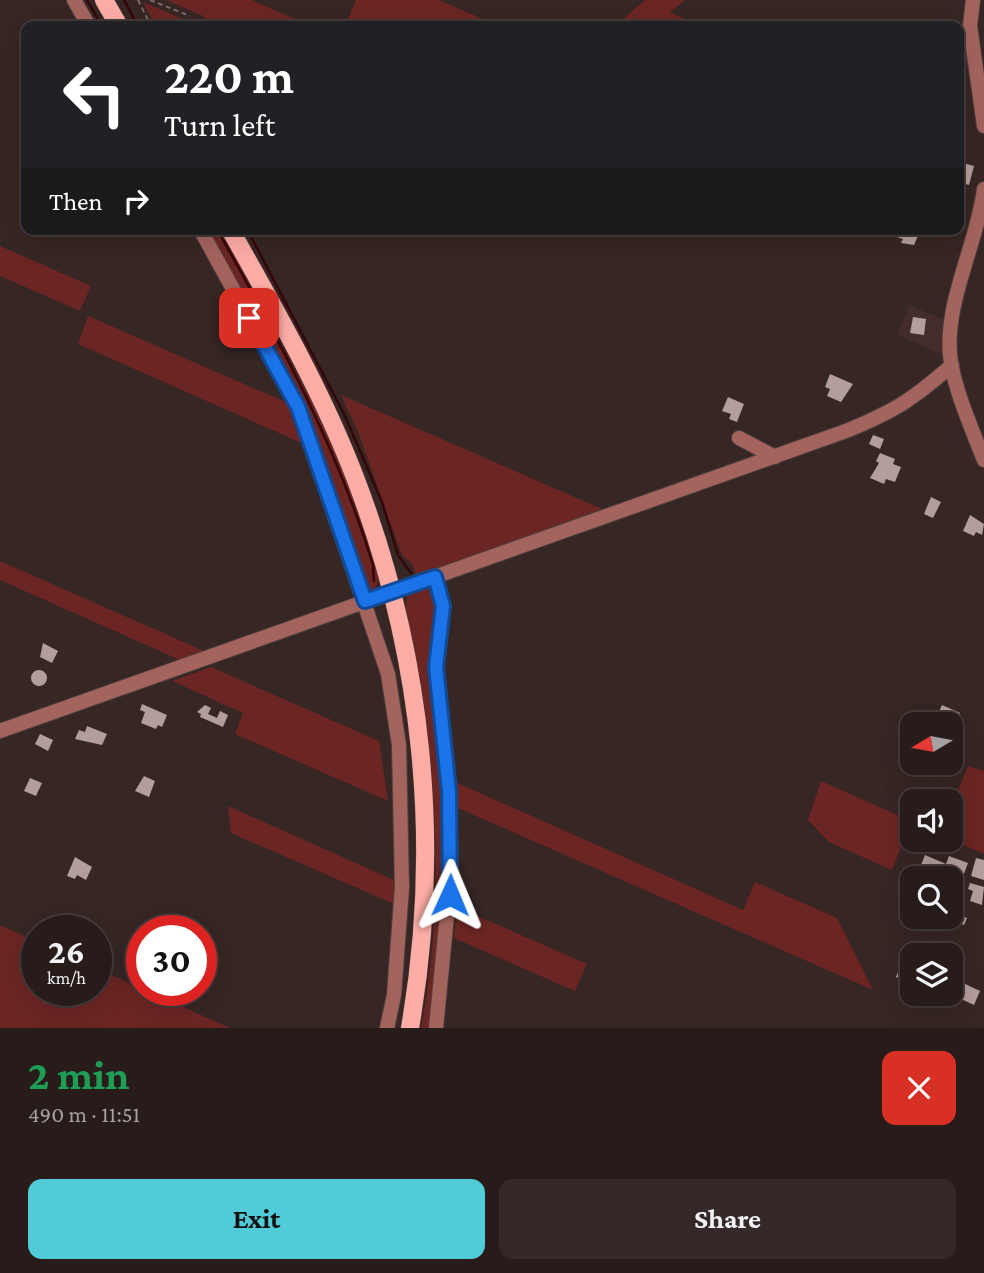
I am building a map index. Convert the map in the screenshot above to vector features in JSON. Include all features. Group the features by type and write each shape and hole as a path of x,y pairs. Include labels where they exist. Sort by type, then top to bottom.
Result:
{"main road":[{"path":"104,0 115,21"},
{"path":"233,235 331,421 365,503 393,592 415,698 426,817 423,932 410,1028"}],"street":[{"path":"74,0 86,21"},
{"path":"969,2 978,42 984,126"},
{"path":"984,189 980,239 953,322 952,365 984,460"},
{"path":"203,235 298,407 388,674 399,745 402,887 394,995 387,1028"},
{"path":"0,731 775,457 894,411 921,393 952,365"},
{"path":"738,438 775,457"},
{"path":"435,577 443,606 436,667 449,791 451,874 436,1028"}],"path":[{"path":"138,0 148,21"},
{"path":"150,0 190,16"}],"shaded area":[{"path":"166,0 252,0 300,21 206,21 203,16"},
{"path":"356,0 439,0 487,21 347,21"},
{"path":"645,0 685,0 670,12 689,21 621,21"},
{"path":"143,2 187,21 152,21"},
{"path":"206,235 224,235 322,421 345,473 381,577 373,591 366,588 330,487"},
{"path":"0,246 91,286 80,311 0,276"},
{"path":"909,305 947,321 944,356 898,335"},
{"path":"88,316 290,404 304,444 78,344"},
{"path":"341,395 602,509 416,576 412,564 402,555 358,432"},
{"path":"0,561 204,651 180,660 0,580"},
{"path":"429,585 437,593 448,873 429,1028 421,1028 433,942 436,856 427,726 406,600 409,590"},
{"path":"211,667 379,741 388,801 235,734 243,713 172,681"},
{"path":"968,766 984,771 984,854 963,845 963,789 959,789"},
{"path":"821,781 900,816 900,849 892,870 829,842 808,820"},
{"path":"455,782 743,910 755,882 837,918 873,990 458,808"},
{"path":"228,806 396,881 394,904 231,833"},
{"path":"457,907 587,964 575,991 454,938"},
{"path":"0,925 21,935 21,1006 112,1006 112,975 126,981 126,1006 181,1006 230,1028 0,1028"}],"building":[{"path":"964,163 974,166 969,185 964,184"},
{"path":"918,235 914,245 901,243 903,239 897,237"},
{"path":"913,317 926,319 924,335 910,333"},
{"path":"830,374 853,384 841,402 827,396 830,389 825,387"},
{"path":"728,397 744,404 737,422 729,419 731,414 722,411"},
{"path":"873,435 884,439 880,449 869,444"},
{"path":"880,453 895,459 893,464 901,467 895,482 886,479 884,484 870,478 879,463 876,461"},
{"path":"931,497 941,502 933,518 924,514"},
{"path":"970,515 984,524 982,535 976,532 974,536 963,531"},
{"path":"43,643 58,651 52,663 40,657"},
{"path":"36,670 42,670 47,678 45,684 36,686 31,681 31,675"},
{"path":"142,704 167,715 162,727 158,725 156,729 141,723 145,712 140,710"},
{"path":"205,705 211,708 208,714 217,718 220,711 228,715 223,727 200,717 201,714 197,712"},
{"path":"942,705 958,712 939,712"},
{"path":"87,726 107,734 102,745 75,739 79,730 85,732"},
{"path":"40,734 53,740 48,751 35,744"},
{"path":"144,776 155,781 149,797 135,791"},
{"path":"30,778 42,783 36,796 24,791"},
{"path":"925,855 946,864 949,856 968,863 963,876 963,866 921,865"},
{"path":"75,857 92,867 86,880 77,875 75,879 67,876"},
{"path":"976,858 984,860 984,880 971,876"},
{"path":"970,883 984,887 982,905 970,901 973,891 968,889"},
{"path":"963,983 980,991 974,1005 963,1000"}],"waterway":[{"path":"87,0 99,21"},
{"path":"124,0 135,21"},
{"path":"220,235 284,352 324,435 358,521 373,565 374,581"},
{"path":"250,235 344,414 382,502 398,555 411,573"}],"route":[{"path":"249,318 298,407 365,601 435,577 439,584 443,617 436,667 449,791 450,895"}]}
